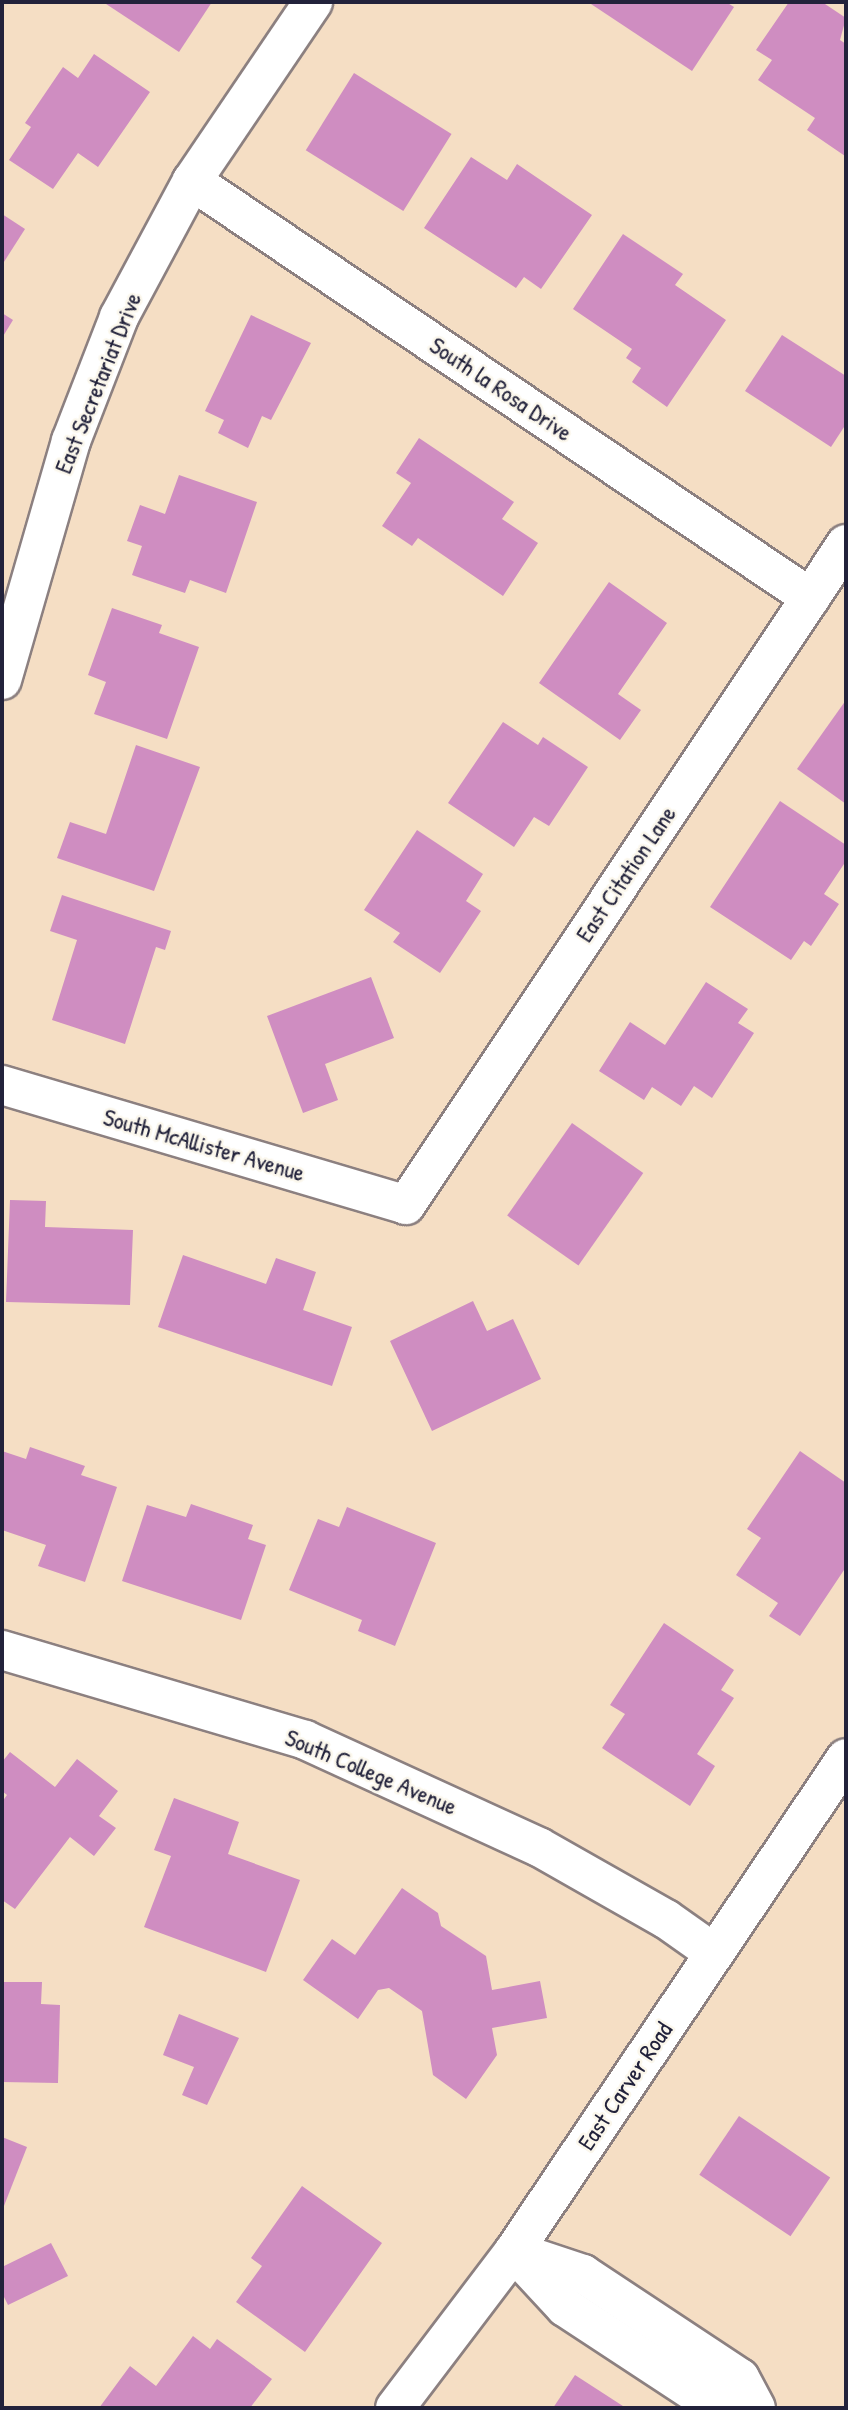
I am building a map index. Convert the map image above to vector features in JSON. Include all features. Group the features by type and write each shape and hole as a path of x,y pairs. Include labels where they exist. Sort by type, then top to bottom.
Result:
{"street":[{"name":"East Secretariat Drive","path":"2,680 76,428 120,317 192,181 313,2"},
{"name":"South la Rosa Drive","path":"192,181 810,598"},
{"name":"East Citation Lane","path":"406,1205 846,544"},
{"name":"South McAllister Avenue","path":"2,1085 406,1205"},
{"name":"South College Avenue","path":"2,1650 306,1740 539,1847 666,1919 714,1953"},
{"name":"East Carver Road","path":"395,2408 514,2252 846,1758"},
{"path":"514,2252 565,2307 719,2408"},
{"path":"514,2252 594,2281 740,2378 755,2408"}],"building":[{"path":"103,2 212,2 179,52"},
{"path":"588,2 726,2 734,7 692,71"},
{"path":"789,2 822,2 846,18 840,40 846,44 845,156 807,130 815,118 758,80 772,60 756,50"},
{"path":"94,54 150,92 98,167 78,153 53,189 9,160 31,127 25,123 63,67 78,78"},
{"path":"354,73 452,134 403,211 306,150"},
{"path":"471,157 507,180 517,164 592,215 541,289 524,277 516,288 424,228"},
{"path":"2,214 25,229 2,265"},
{"path":"623,234 683,274 675,285 726,320 667,407 632,382 641,368 626,358 632,349 573,309"},
{"path":"2,313 13,320 2,338"},
{"path":"251,315 311,343 271,420 262,416 248,448 218,433 224,420 205,411"},
{"path":"782,335 846,376 846,424 831,447 745,391"},
{"path":"419,438 514,502 502,519 538,543 503,596 418,538 412,546 382,526 411,483 396,473"},
{"path":"179,475 257,502 226,593 190,580 185,593 132,575 142,546 127,541 140,505 165,514"},
{"path":"609,582 667,623 618,694 641,710 620,740 539,683"},
{"path":"112,608 162,625 159,633 199,647 167,739 94,714 106,682 88,675"},
{"path":"846,700 846,804 797,769"},
{"path":"503,722 538,745 543,737 588,767 549,826 534,817 514,847 448,803"},
{"path":"136,745 200,767 154,891 57,858 70,822 106,834"},
{"path":"780,801 846,845 846,861 824,894 839,904 811,946 804,941 791,960 710,907"},
{"path":"417,830 483,874 466,901 481,911 440,973 393,942 400,933 364,910"},
{"path":"62,895 171,931 165,950 156,947 125,1044 52,1020 77,940 50,931"},
{"path":"371,977 394,1038 325,1064 338,1100 303,1113 267,1016"},
{"path":"706,982 748,1009 738,1023 754,1033 712,1098 694,1086 681,1106 652,1087 644,1100 599,1071 630,1022 665,1045"},
{"path":"572,1123 643,1173 578,1265 507,1216"},
{"path":"10,1200 46,1201 45,1227 133,1230 130,1305 6,1302"},
{"path":"183,1255 266,1284 276,1258 316,1272 303,1310 352,1327 332,1386 158,1327"},
{"path":"473,1301 487,1331 513,1319 541,1379 432,1431 390,1341"},
{"path":"30,1447 85,1466 81,1475 117,1487 85,1582 38,1566 46,1545 2,1530 2,1451 26,1459"},
{"path":"800,1451 846,1483 846,1567 800,1636 769,1616 778,1603 736,1575 761,1538 747,1529"},
{"path":"191,1504 253,1525 248,1539 266,1545 241,1620 122,1581 147,1505 186,1517"},
{"path":"347,1507 436,1543 395,1646 358,1631 362,1620 289,1590 318,1519 339,1527"},
{"path":"664,1623 734,1670 721,1690 734,1698 697,1754 715,1766 690,1806 602,1748 625,1714 610,1705"},
{"path":"10,1752 55,1787 77,1759 118,1791 99,1816 116,1828 94,1856 70,1837 15,1909 2,1900 2,1802 7,1795 2,1791 2,1762"},
{"path":"174,1798 239,1822 228,1854 300,1880 266,1972 144,1927 171,1856 154,1850"},
{"path":"402,1888 438,1913 441,1926 486,1956 492,1990 540,1981 547,2018 492,2028 497,2055 466,2099 433,2075 422,2011 389,1988 378,1990 358,2019 303,1980 332,1939 355,1955"},
{"path":"2,1982 42,1982 41,2004 60,2005 58,2083 2,2082"},
{"path":"179,2014 239,2038 207,2105 182,2095 194,2067 163,2055"},
{"path":"739,2116 830,2178 790,2236 699,2175"},
{"path":"2,2137 27,2147 2,2211"},
{"path":"302,2186 382,2243 305,2352 236,2302 262,2266 251,2258"},
{"path":"51,2243 68,2276 8,2305 2,2293 2,2267"},
{"path":"193,2336 210,2349 217,2339 272,2379 250,2408 99,2408 130,2366 156,2386"},
{"path":"575,2375 626,2408 553,2408"}]}
